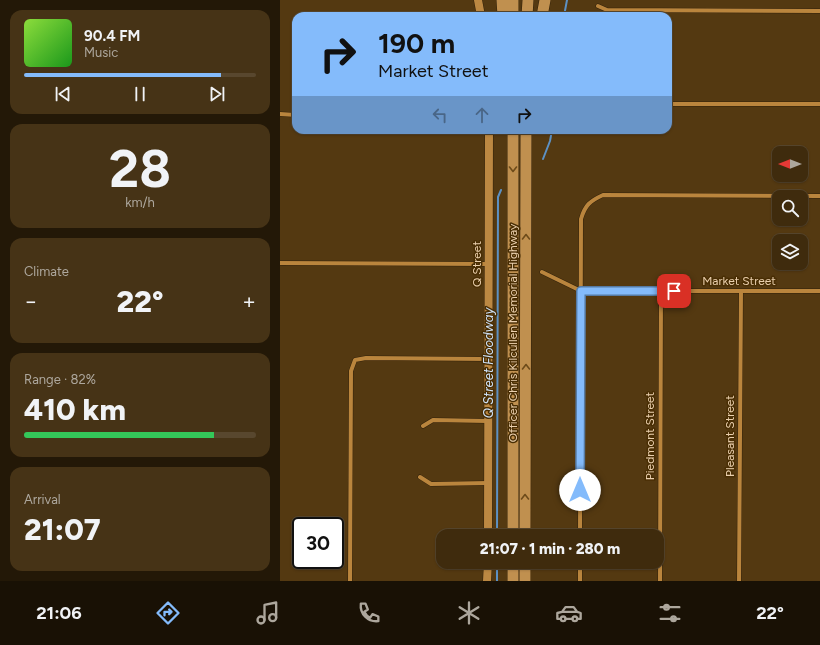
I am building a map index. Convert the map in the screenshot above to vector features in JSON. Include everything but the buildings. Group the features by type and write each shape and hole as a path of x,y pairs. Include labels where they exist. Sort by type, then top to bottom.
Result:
{"highway":[{"path":"502,0 503,12"},
{"path":"513,0 513,12"},
{"path":"527,12 528,0"},
{"path":"543,12 545,0"},
{"name":"Officer Chris Kilcullen Memorial Highway","path":"513,134 513,529"},
{"name":"Officer Chris Kilcullen Memorial Highway","path":"525,529 526,134"},
{"path":"513,569 513,581"},
{"path":"525,569 525,581"}],"street":[{"path":"478,0 480,12"},
{"path":"598,6 607,10 820,11"},
{"path":"672,104 820,104"},
{"path":"280,114 292,115"},
{"name":"Q Street","path":"488,529 489,134"},
{"path":"580,529 582,219 587,205 593,199 603,196 820,196"},
{"path":"280,263 488,264"},
{"name":"Market Street","path":"542,272 581,291 820,291"},
{"name":"Piedmont Street","path":"660,581 661,291"},
{"name":"Pleasant Street","path":"740,581 741,291"},
{"path":"350,581 351,371 355,360 366,358 488,359"},
{"path":"423,426 433,420 488,421"},
{"path":"420,477 431,484 488,483"},
{"path":"487,581 488,569"},
{"path":"580,569 580,581"}],"waterway":[{"name":"Q Street Floodway","path":"565,12 567,0"},
{"name":"Q Street Floodway","path":"543,159 551,134"},
{"name":"Q Street Floodway","path":"497,529 498,197 501,190"},
{"name":"Q Street Floodway","path":"497,569 497,581"}],"route":[{"path":"580,490 581,291 674,291"}]}
